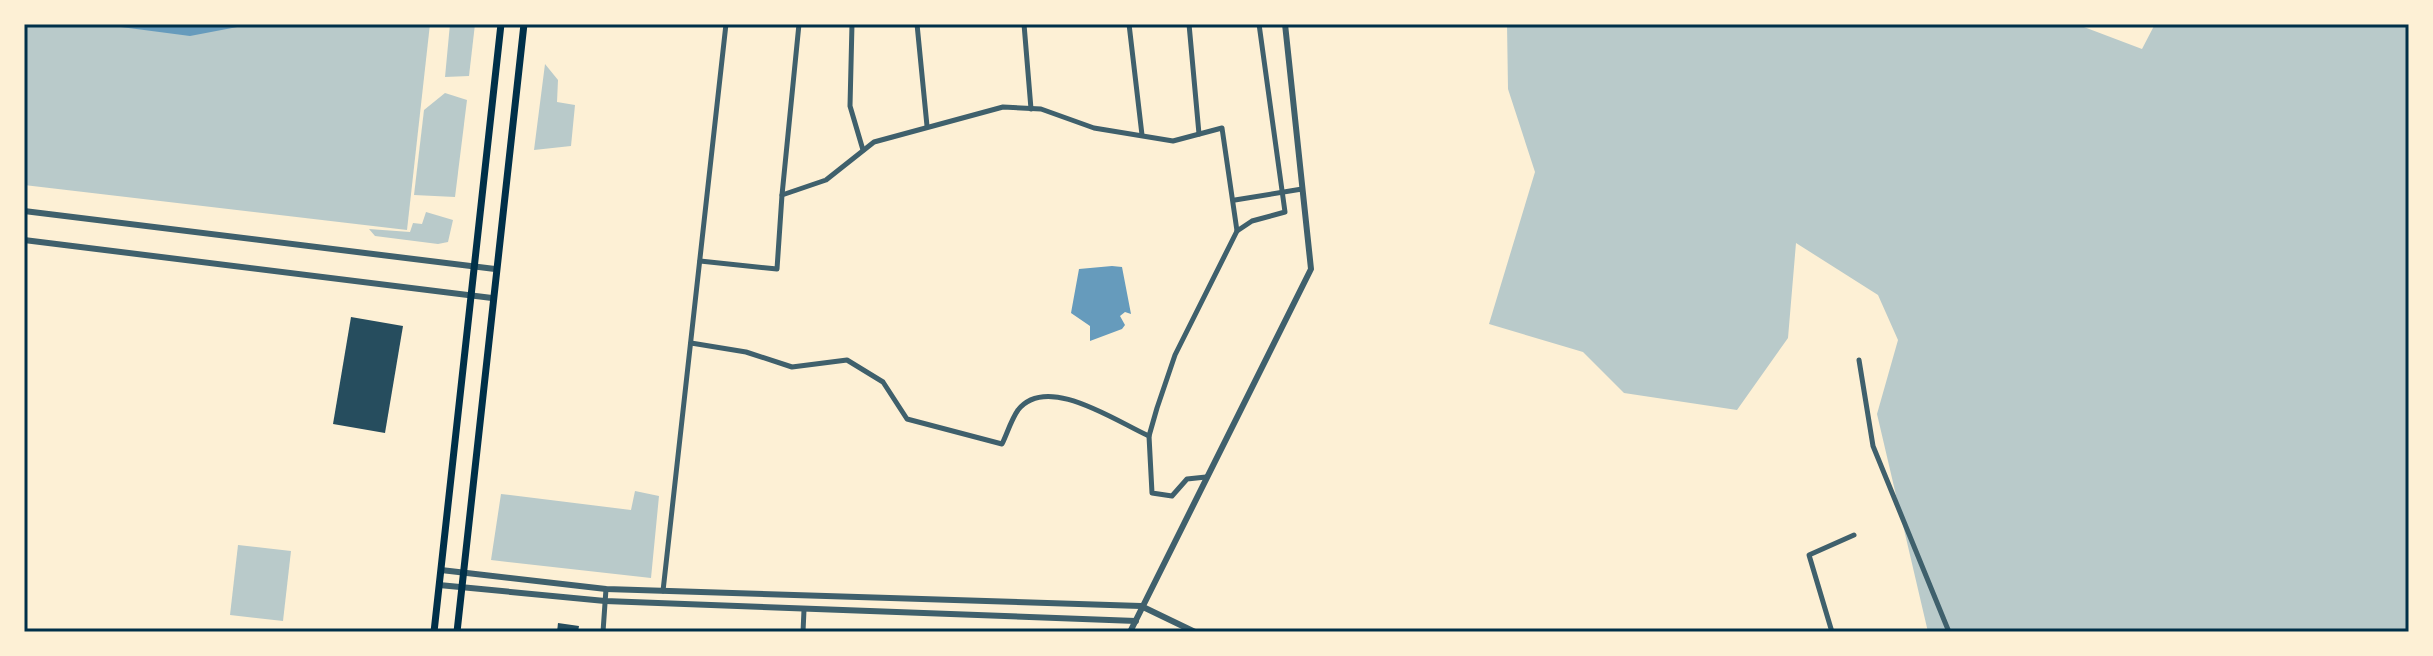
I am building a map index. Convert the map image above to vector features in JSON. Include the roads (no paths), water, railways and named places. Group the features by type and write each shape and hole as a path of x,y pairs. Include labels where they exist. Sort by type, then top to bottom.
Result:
{"main road":[{"path":"434,632 501,24"},
{"path":"457,632 524,24"}],"street":[{"path":"663,591 726,24"},
{"path":"700,261 777,269 799,24"},
{"path":"852,24 850,106 863,150"},
{"path":"917,24 927,126"},
{"path":"1024,24 1031,109"},
{"path":"1129,24 1142,135"},
{"path":"1189,24 1199,134"},
{"path":"1206,477 1187,479 1172,496 1152,493 1149,436 1175,355 1237,231 1252,221 1285,212 1259,24"},
{"path":"1130,632 1311,269 1285,24"},
{"path":"782,195 826,180 874,142 1003,107 1031,109 1094,128 1173,141 1222,128 1235,200 1237,231"},
{"path":"1235,200 1302,189"},
{"path":"24,211 495,269"},
{"path":"24,240 492,298"},
{"path":"691,343 746,352 792,367 847,360 883,382 907,419 1002,444 1019,408 1044,396 1070,398 1149,436"},
{"path":"1859,360 1873,446 1949,632"},
{"path":"1832,632 1809,555 1854,535"},
{"path":"441,570 606,589 1141,606 1195,632"},
{"path":"439,585 605,601 1136,621"},
{"path":"603,632 606,589"},
{"path":"803,632 804,610"}],"water":[{"path":"98,24 253,24 190,36"},
{"path":"1122,267 1131,314 1125,312 1120,316 1125,325 1122,329 1090,341 1090,326 1071,313 1079,269"}]}
